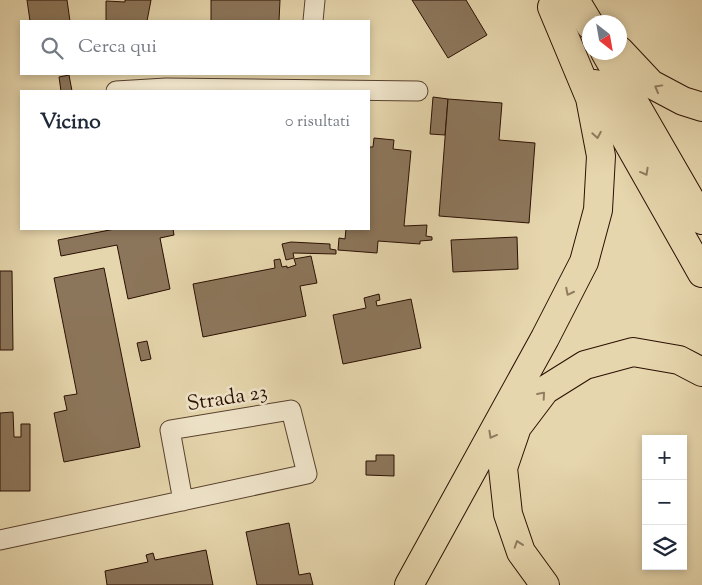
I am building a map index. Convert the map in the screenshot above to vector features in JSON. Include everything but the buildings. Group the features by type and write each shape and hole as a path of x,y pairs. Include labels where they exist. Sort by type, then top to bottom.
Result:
{"highway":[{"path":"582,0 593,15"},
{"path":"558,2 582,19"},
{"path":"558,2 702,274"},
{"path":"409,585 584,262 598,210 601,156 590,98 558,2"},
{"path":"627,58 651,84 683,101 702,107"},
{"path":"611,60 702,220"},
{"path":"545,585 521,552 508,514 503,468 517,427 545,390 585,364 633,352 679,360 702,372"}],"street":[{"path":"313,20 315,0"},
{"path":"133,90 308,82 418,92"},
{"name":"Strada 23","path":"0,540 183,501 307,474 291,410 170,430 183,501"}]}
